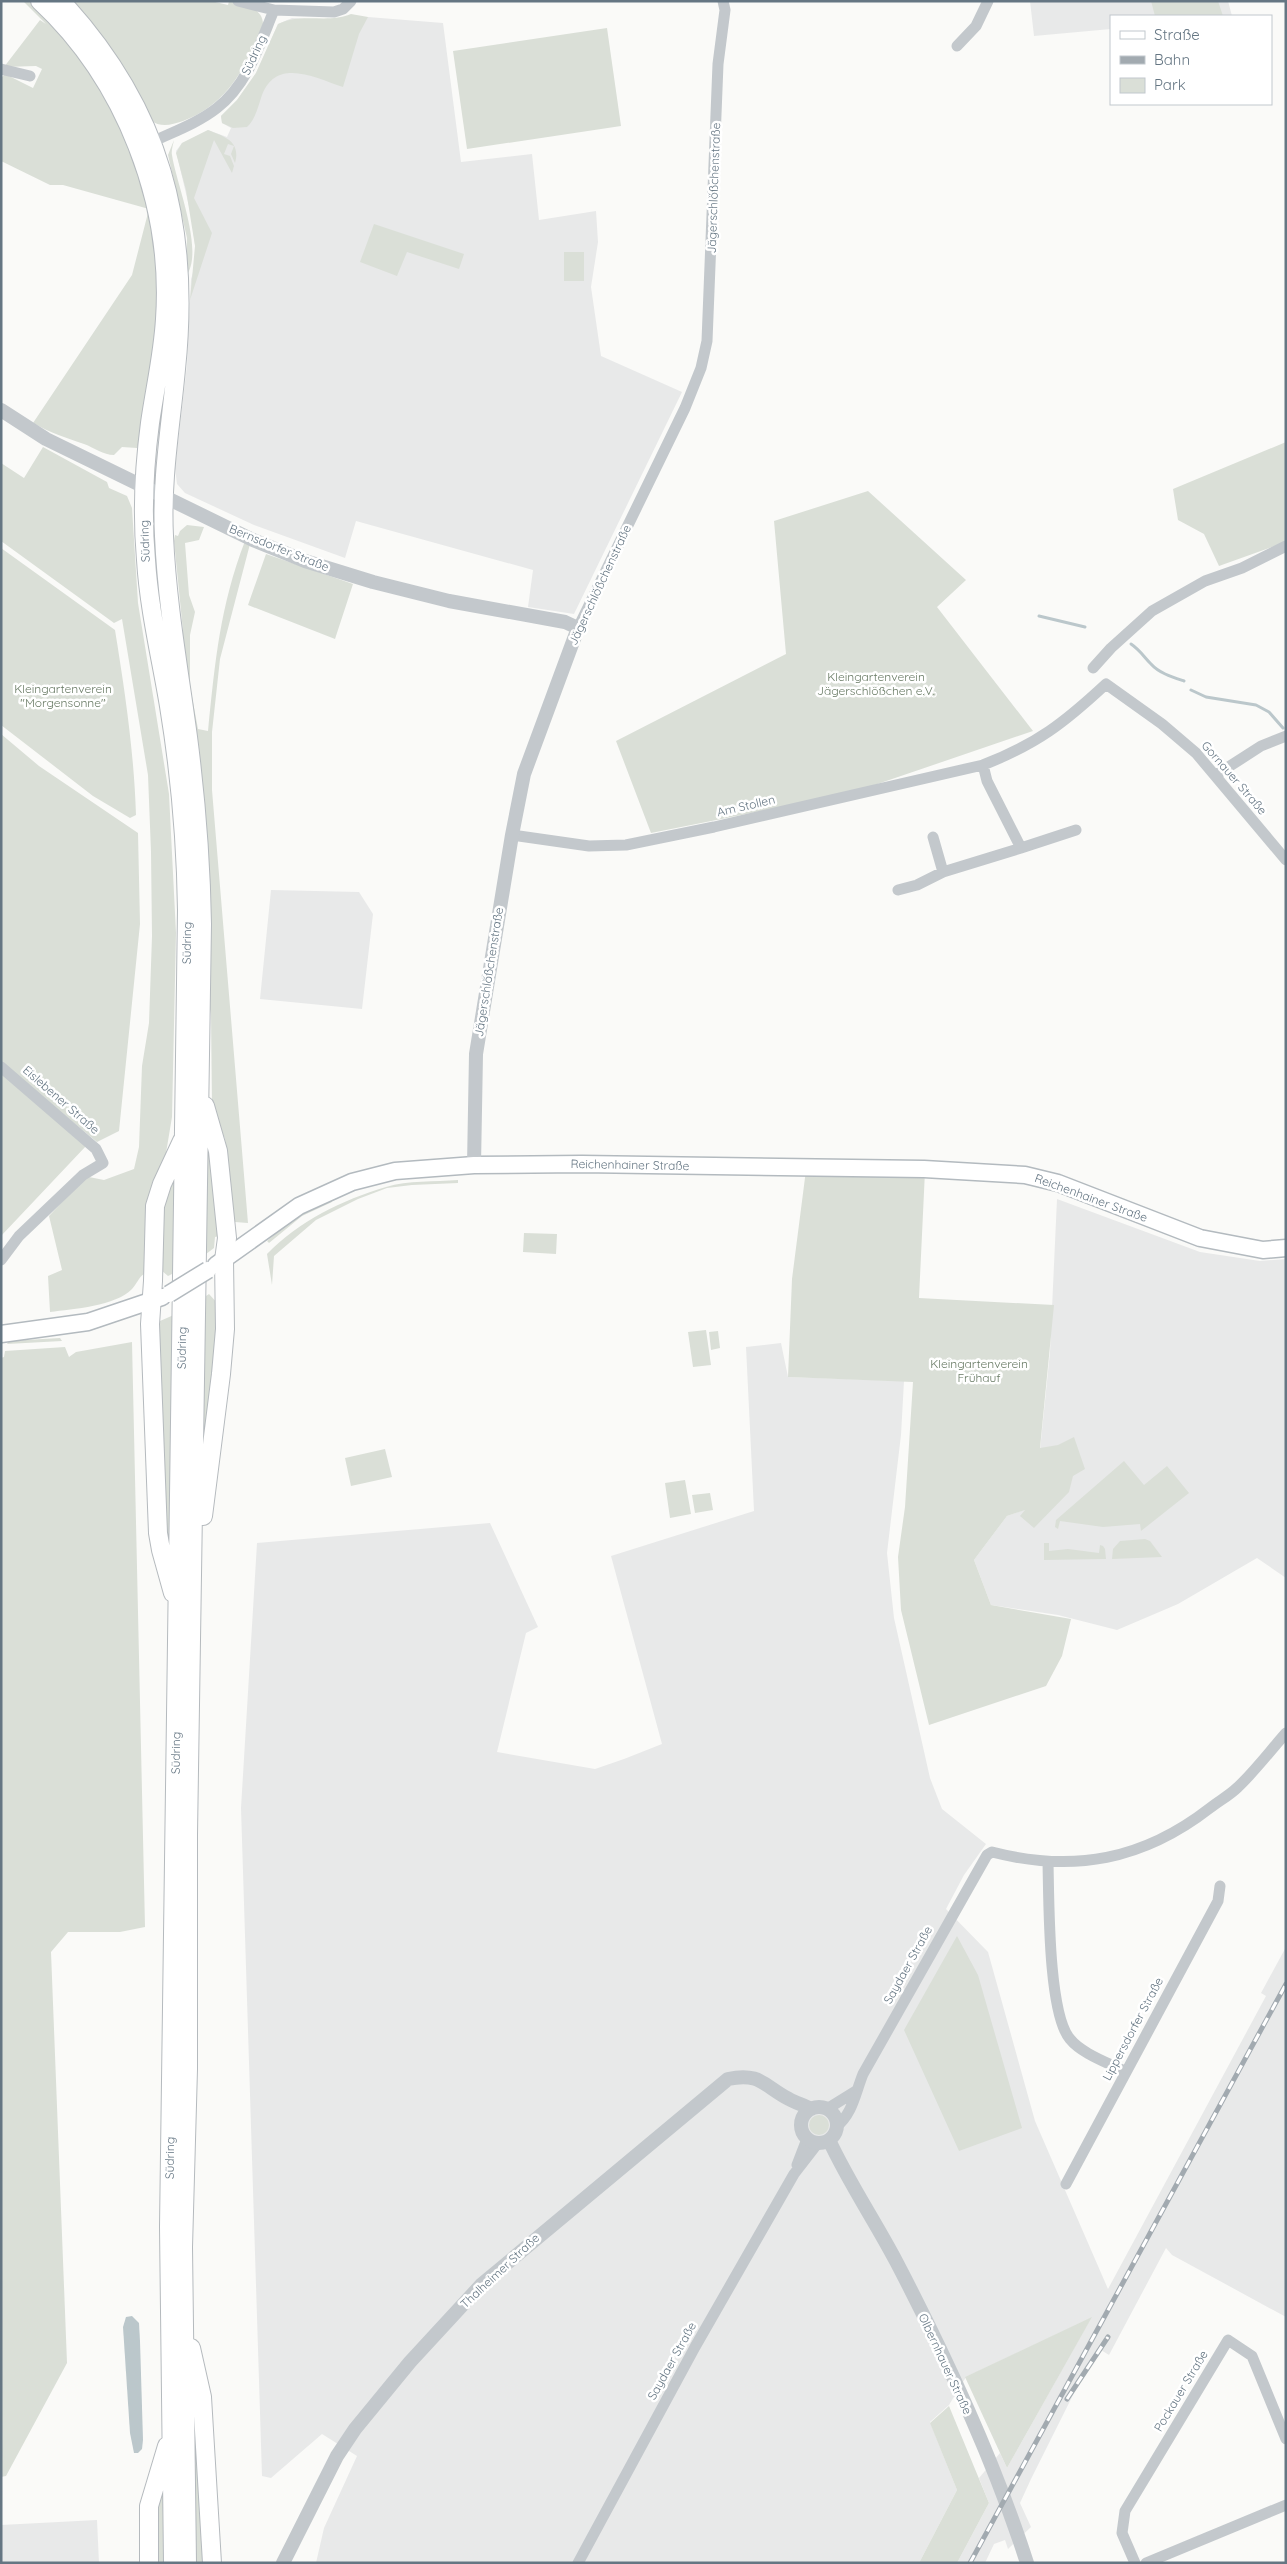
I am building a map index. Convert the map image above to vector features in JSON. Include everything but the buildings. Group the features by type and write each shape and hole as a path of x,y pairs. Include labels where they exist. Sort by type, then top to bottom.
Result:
{"main road":[{"name":"Südring","path":"40,1 92,59 123,114 161,166 175,221 180,281 177,359 164,496 165,562 198,829 202,924 194,1566 188,1835 190,1925 188,2069 183,2247 187,2563"},
{"name":"Südring","path":"61,1 88,31 114,68 135,104 159,216 166,279 164,338 150,423 145,488 147,575 175,748 186,858 188,910 169,2227 173,2563"},
{"path":"194,1566 206,1500 221,1374 225,1329 224,1260 227,1238 218,1151 200,1086"},
{"path":"178,1615 160,1550 158,1533 150,1324 156,1199 185,1131"},
{"name":"Reichenhainer Straße","path":"1,1334 88,1322 169,1294 224,1260 299,1206 352,1182 395,1171 474,1165 582,1164 924,1169 1025,1174 1058,1183 1200,1238 1264,1250 1286,1248"},
{"path":"184,2324 202,2397 212,2563"},
{"path":"150,2563 149,2506 171,2433"}],"street":[{"path":"238,1 274,10 334,12 347,5"},
{"path":"957,46 976,26 988,1"},
{"name":"Jägerschlößchenstraße","path":"474,1165 476,1054 512,835 524,774 578,628 685,408 701,368 707,341 718,64 726,4"},
{"name":"Südring","path":"144,142 205,116 231,96 250,69 274,10"},
{"path":"1,69 30,76"},
{"name":"Bernsdorfer Straße","path":"1,410 46,439 254,540 305,561 408,591 454,602 565,622 578,628"},
{"path":"1093,668 1111,648 1152,611 1205,581 1242,568 1286,546"},
{"name":"Am Stollen","path":"512,835 589,846 626,845 714,827 983,765 1016,752 1041,738 1072,715 1106,684"},
{"name":"Gornauer Straße","path":"1106,684 1162,724 1196,753 1286,860"},
{"path":"1216,775 1260,746 1286,736"},
{"path":"983,765 987,781 1021,848"},
{"path":"898,890 917,885 943,872 1076,830"},
{"path":"933,838 943,872"},
{"name":"Eislebener Straße","path":"1,1067 96,1149 103,1163 83,1175 19,1236 1,1260"},
{"path":"1126,2072 1081,2049 1070,2041 1064,2031 1054,1983 1050,1945 1048,1863 1098,1860 1157,1842 1191,1823 1238,1787 1286,1733"},
{"name":"Saydaer Straße","path":"836,2127 845,2119 855,2101 856,2091 863,2074 987,1855 992,1852 1024,1860 1048,1863"},
{"name":"Lippersdorfer Straße","path":"1066,2184 1218,1900 1220,1886"},
{"name":"Thalheimer Straße","path":"283,2563 337,2456 355,2428 410,2362 481,2285 720,2083 728,2079 750,2076 764,2081 807,2112"},
{"path":"827,2109 835,2117 836,2127 819,2141 801,2128 807,2112 827,2109 856,2091"},
{"name":"Saydaer Straße","path":"578,2563 695,2347 794,2174 819,2141"},
{"name":"Olbernhauer Straße","path":"819,2141 844,2173 896,2260 942,2352 990,2465 1027,2563"},
{"name":"Pockauer Straße","path":"1134,2563 1122,2533 1125,2511 1228,2340 1252,2356 1286,2439"},
{"path":"1146,2563 1286,2505"}],"shaded area":[{"path":"1030,1 1228,1 1232,15 1110,15 1110,29 1034,36"},
{"path":"368,17 443,23 461,162 532,154 539,220 596,211 598,242 591,287 601,356 682,392 574,614 528,607 533,570 356,521 345,558 254,525 185,493 177,484 175,468 187,365 191,279 195,267 196,252 191,215 176,151 182,143 208,130 227,137 231,128 222,123 221,116 237,100 256,73 278,24 292,18 332,20"},
{"path":"271,890 359,892 373,914 362,1009 260,999"},
{"path":"1057,1199 1200,1252 1260,1261 1286,1259 1286,1578 1257,1558 1178,1604 1117,1630 1058,1615 991,1605 974,1560 1007,1516 1029,1508 1039,1460 1050,1352"},
{"path":"781,1343 788,1377 904,1381 901,1435 887,1553 894,1618 930,1778 942,1809 986,1844 964,1875 946,1909 988,1952 1035,2121 1108,2289 1266,1996 1261,1993 1286,1947 1286,2317 1172,2255 1166,2248 1109,2355 1101,2350 1074,2393 1031,2479 1020,2503 1031,2527 1008,2549 1005,2540 994,2544 985,2563 957,2563 989,2503 979,2478 1000,2453 1007,2468 1091,2318 966,2377 949,2405 930,2422 957,2490 919,2563 316,2563 324,2528 357,2456 322,2434 271,2478 262,2476 241,1808 257,1543 490,1523 538,1627 526,1633 497,1752 595,1769 624,1759 662,1744 611,1556 754,1511 746,1347"},
{"path":"132,2316 139,2323 140,2341 143,2440 142,2449 138,2453 134,2453 130,2433 123,2327 126,2317"},
{"path":"97,2520 99,2563 1,2563 1,2525"}],"green space":[{"path":"23,1 32,1 82,60 110,104 145,189 159,257 154,365 144,401 138,445 137,448 122,447 114,455 103,453 33,423 132,275 149,209 63,185 50,185 1,161 1,78 5,74 33,88 42,69 36,66 4,67 40,20 46,24"},
{"path":"68,1 211,1 228,5 229,1 256,10 262,18 263,24 250,54 234,82 213,105 183,121 162,125 150,120"},
{"path":"1151,1 1218,1 1223,15 1155,15"},
{"path":"351,14 368,17 359,34 343,87 298,73 287,73 277,76 269,83 262,95 255,116 247,127 233,128 222,123 221,116 237,100 256,73 278,24 296,19 333,18"},
{"path":"607,28 621,126 467,149 453,51"},
{"path":"208,130 230,141 234,145 236,150 236,156 235,163 231,154 234,146 228,144 224,154 230,156 234,166 232,173 214,140 194,198 212,233 190,300 195,246 186,190 176,153 182,143"},
{"path":"174,140 172,155 191,235 191,265 186,276 187,238 168,155"},
{"path":"374,224 464,254 459,269 407,252 397,276 360,262"},
{"path":"564,252 584,252 584,281 564,281"},
{"path":"1286,442 1286,542 1219,566 1204,534 1178,520 1173,489"},
{"path":"43,447 107,482 109,488 127,496 132,508 138,603 169,794 176,933 172,1117 165,1159 148,1200 144,1274 132,1289 116,1299 94,1306 50,1312 48,1276 62,1270 49,1216 79,1184 89,1177 104,1180 134,1169 139,1147 142,1066 149,1023 152,936 148,775 122,619 114,623 1,541 1,463 24,478"},
{"name":"Kleingartenverein Jägerschlößchen e.V.","path":"868,491 966,580 937,607 1033,731 851,793 651,833 616,741 786,654 774,521"},
{"path":"187,525 204,527 199,540 185,543 189,595 195,612 190,635 190,686 198,729 208,731 216,658 224,611 245,541 250,544 220,659 212,732 212,790 248,1223 235,1222 231,1215 225,1139 212,1107 211,1014 208,999 182,652 183,631 174,541 175,535 178,536 180,531"},
{"name":"Kleingartenverein \"Morgensonne\"","path":"1,548 115,630 126,699 133,768 136,815 130,818 93,796 1,725"},
{"path":"266,554 353,584 335,639 248,605"},
{"path":"1,734 39,766 138,833 140,924 119,1131 97,1142 1,1063"},
{"path":"1,1072 86,1146 1,1236"},
{"path":"207,1129 219,1236 215,1237 214,1248 206,1254"},
{"path":"175,1166 178,1271 168,1276 161,1270 159,1222"},
{"name":"Kleingartenverein Frühauf","path":"806,1170 925,1171 919,1298 1054,1305 1040,1448 1058,1445 1074,1437 1085,1469 1073,1476 1069,1492 1034,1528 1020,1516 1025,1510 1007,1516 974,1560 991,1605 1071,1619 1062,1656 1046,1686 929,1725 901,1610 898,1557 905,1507 913,1382 788,1377 792,1279"},
{"path":"458,1180 458,1183 387,1188 358,1199 316,1220 274,1256 272,1285 267,1254 293,1231 322,1213 353,1198 394,1185 412,1182"},
{"path":"330,1198 332,1202 302,1216 269,1243 267,1241 292,1220"},
{"path":"524,1233 557,1234 556,1254 523,1252"},
{"path":"209,1294 219,1305 202,1494 203,1298"},
{"path":"176,1314 173,1569 165,1553 159,1332 160,1321"},
{"path":"706,1330 711,1365 693,1367 688,1332"},
{"path":"718,1331 720,1348 711,1350 709,1332"},
{"path":"60,1338 62,1341 7,1344 9,1341"},
{"path":"132,1342 145,1927 120,1932 68,1932 51,1952 67,2363 6,2476 1,2477 1,1358 4,1357 5,1351 65,1347 69,1357 76,1352"},
{"path":"385,1449 392,1477 351,1486 345,1458"},
{"path":"1124,1461 1144,1485 1167,1466 1189,1493 1141,1531 1140,1524 1103,1527 1060,1521 1058,1529 1055,1527 1056,1520"},
{"path":"685,1480 691,1514 670,1518 665,1483"},
{"path":"710,1493 713,1510 695,1513 692,1495"},
{"path":"1145,1539 1150,1541 1162,1557 1112,1559 1113,1549 1120,1541"},
{"path":"1044,1543 1049,1543 1049,1551 1068,1549 1099,1553 1100,1545 1105,1549 1106,1559 1044,1560"},
{"path":"957,1936 978,1975 1022,2128 959,2151 904,2030"},
{"path":"819,2115 826,2118 829,2125 826,2132 819,2135 812,2132 809,2125 812,2118"},
{"path":"1092,2317 1007,2468 965,2377"},
{"path":"194,2369 205,2563 193,2563"},
{"path":"949,2406 989,2503 957,2563 919,2563 957,2490 930,2423"},
{"path":"165,2461 167,2563 153,2563 152,2515"}],"waterway":[{"path":"1039,616 1085,627"},
{"path":"1131,644 1158,670 1184,681"},
{"path":"1191,690 1206,697 1256,705 1269,712 1283,728"}],"railway":[{"path":"970,2563 1286,1984"},
{"path":"1067,2399 1108,2337"}]}
